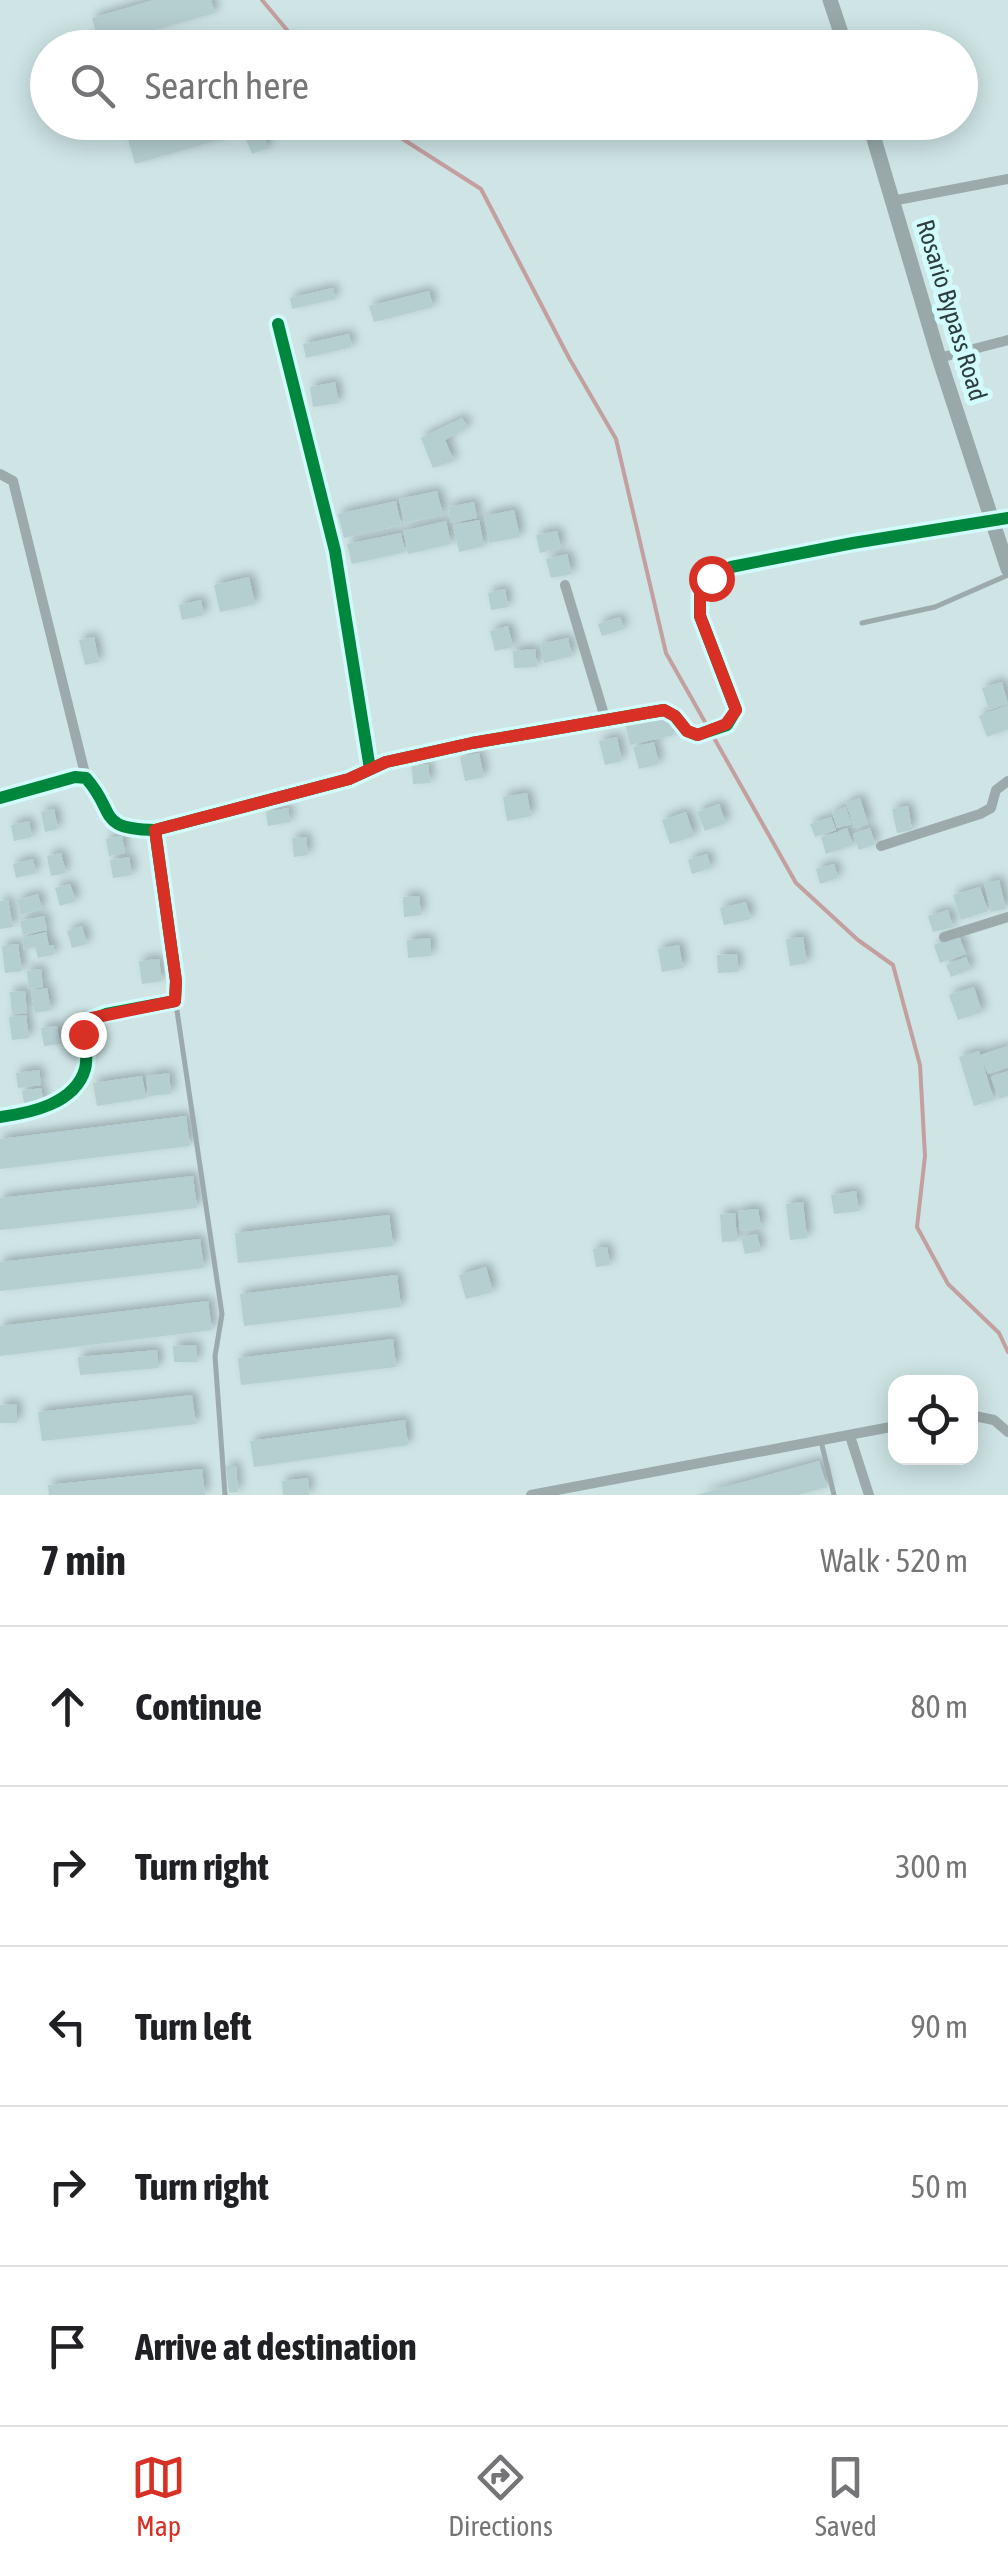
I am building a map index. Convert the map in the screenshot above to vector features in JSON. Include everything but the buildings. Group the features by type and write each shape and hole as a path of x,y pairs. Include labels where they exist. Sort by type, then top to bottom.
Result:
{"main road":[{"path":"830,0 840,30"},
{"name":"Rosario Bypass Road","path":"874,140 939,358 1001,520 1008,572"}],"street":[{"path":"892,201 1008,180"},
{"path":"278,324 335,552 370,770"},
{"path":"939,358 1008,340"},
{"path":"0,474 13,481 86,778 98,792 108,817 124,829 155,830 349,779 386,762 472,743 664,710 687,731 698,735 726,724 736,710 700,616 700,594 711,578 730,567 853,542 1001,520"},
{"path":"565,584 606,721"},
{"path":"0,798 75,777 86,778"},
{"path":"881,846 980,814 991,808 996,790 1008,780"},
{"path":"0,1117 50,1107 78,1082 86,1068 83,1034 86,1022 92,1018 175,1001 176,981 155,830"},
{"path":"944,937 1008,918"},
{"path":"978,1417 994,1420 1008,1432"},
{"path":"531,1495 888,1428"},
{"path":"850,1436 869,1495"}],"lane":[{"path":"862,623 936,607 1008,572"},
{"path":"175,1001 222,1314 215,1356 224,1495"},
{"path":"821,1441 834,1495"}],"waterway":[{"path":"262,0 287,30"},
{"path":"404,140 481,189 616,439 666,653 796,883 858,940 893,965 920,1065 925,1156 917,1227 948,1284 999,1333 1008,1352"}],"cycle path":[{"path":"278,324 335,551 370,769"},
{"path":"0,798 75,777 86,778 115,822 155,830 349,779 386,762 472,743 664,710 697,735 727,725 736,710 700,616 700,594 711,578 731,567 1008,518"},
{"path":"0,1117 50,1105 72,1091 86,1064 85,1022 106,1014 175,1001 176,981 155,830"}],"route":[{"path":"83,1034 86,1022 92,1018 175,1001 176,981 155,830 349,779 386,762 472,743 664,710 687,731 698,735 726,724 736,710 700,616 700,594 711,578"}]}
